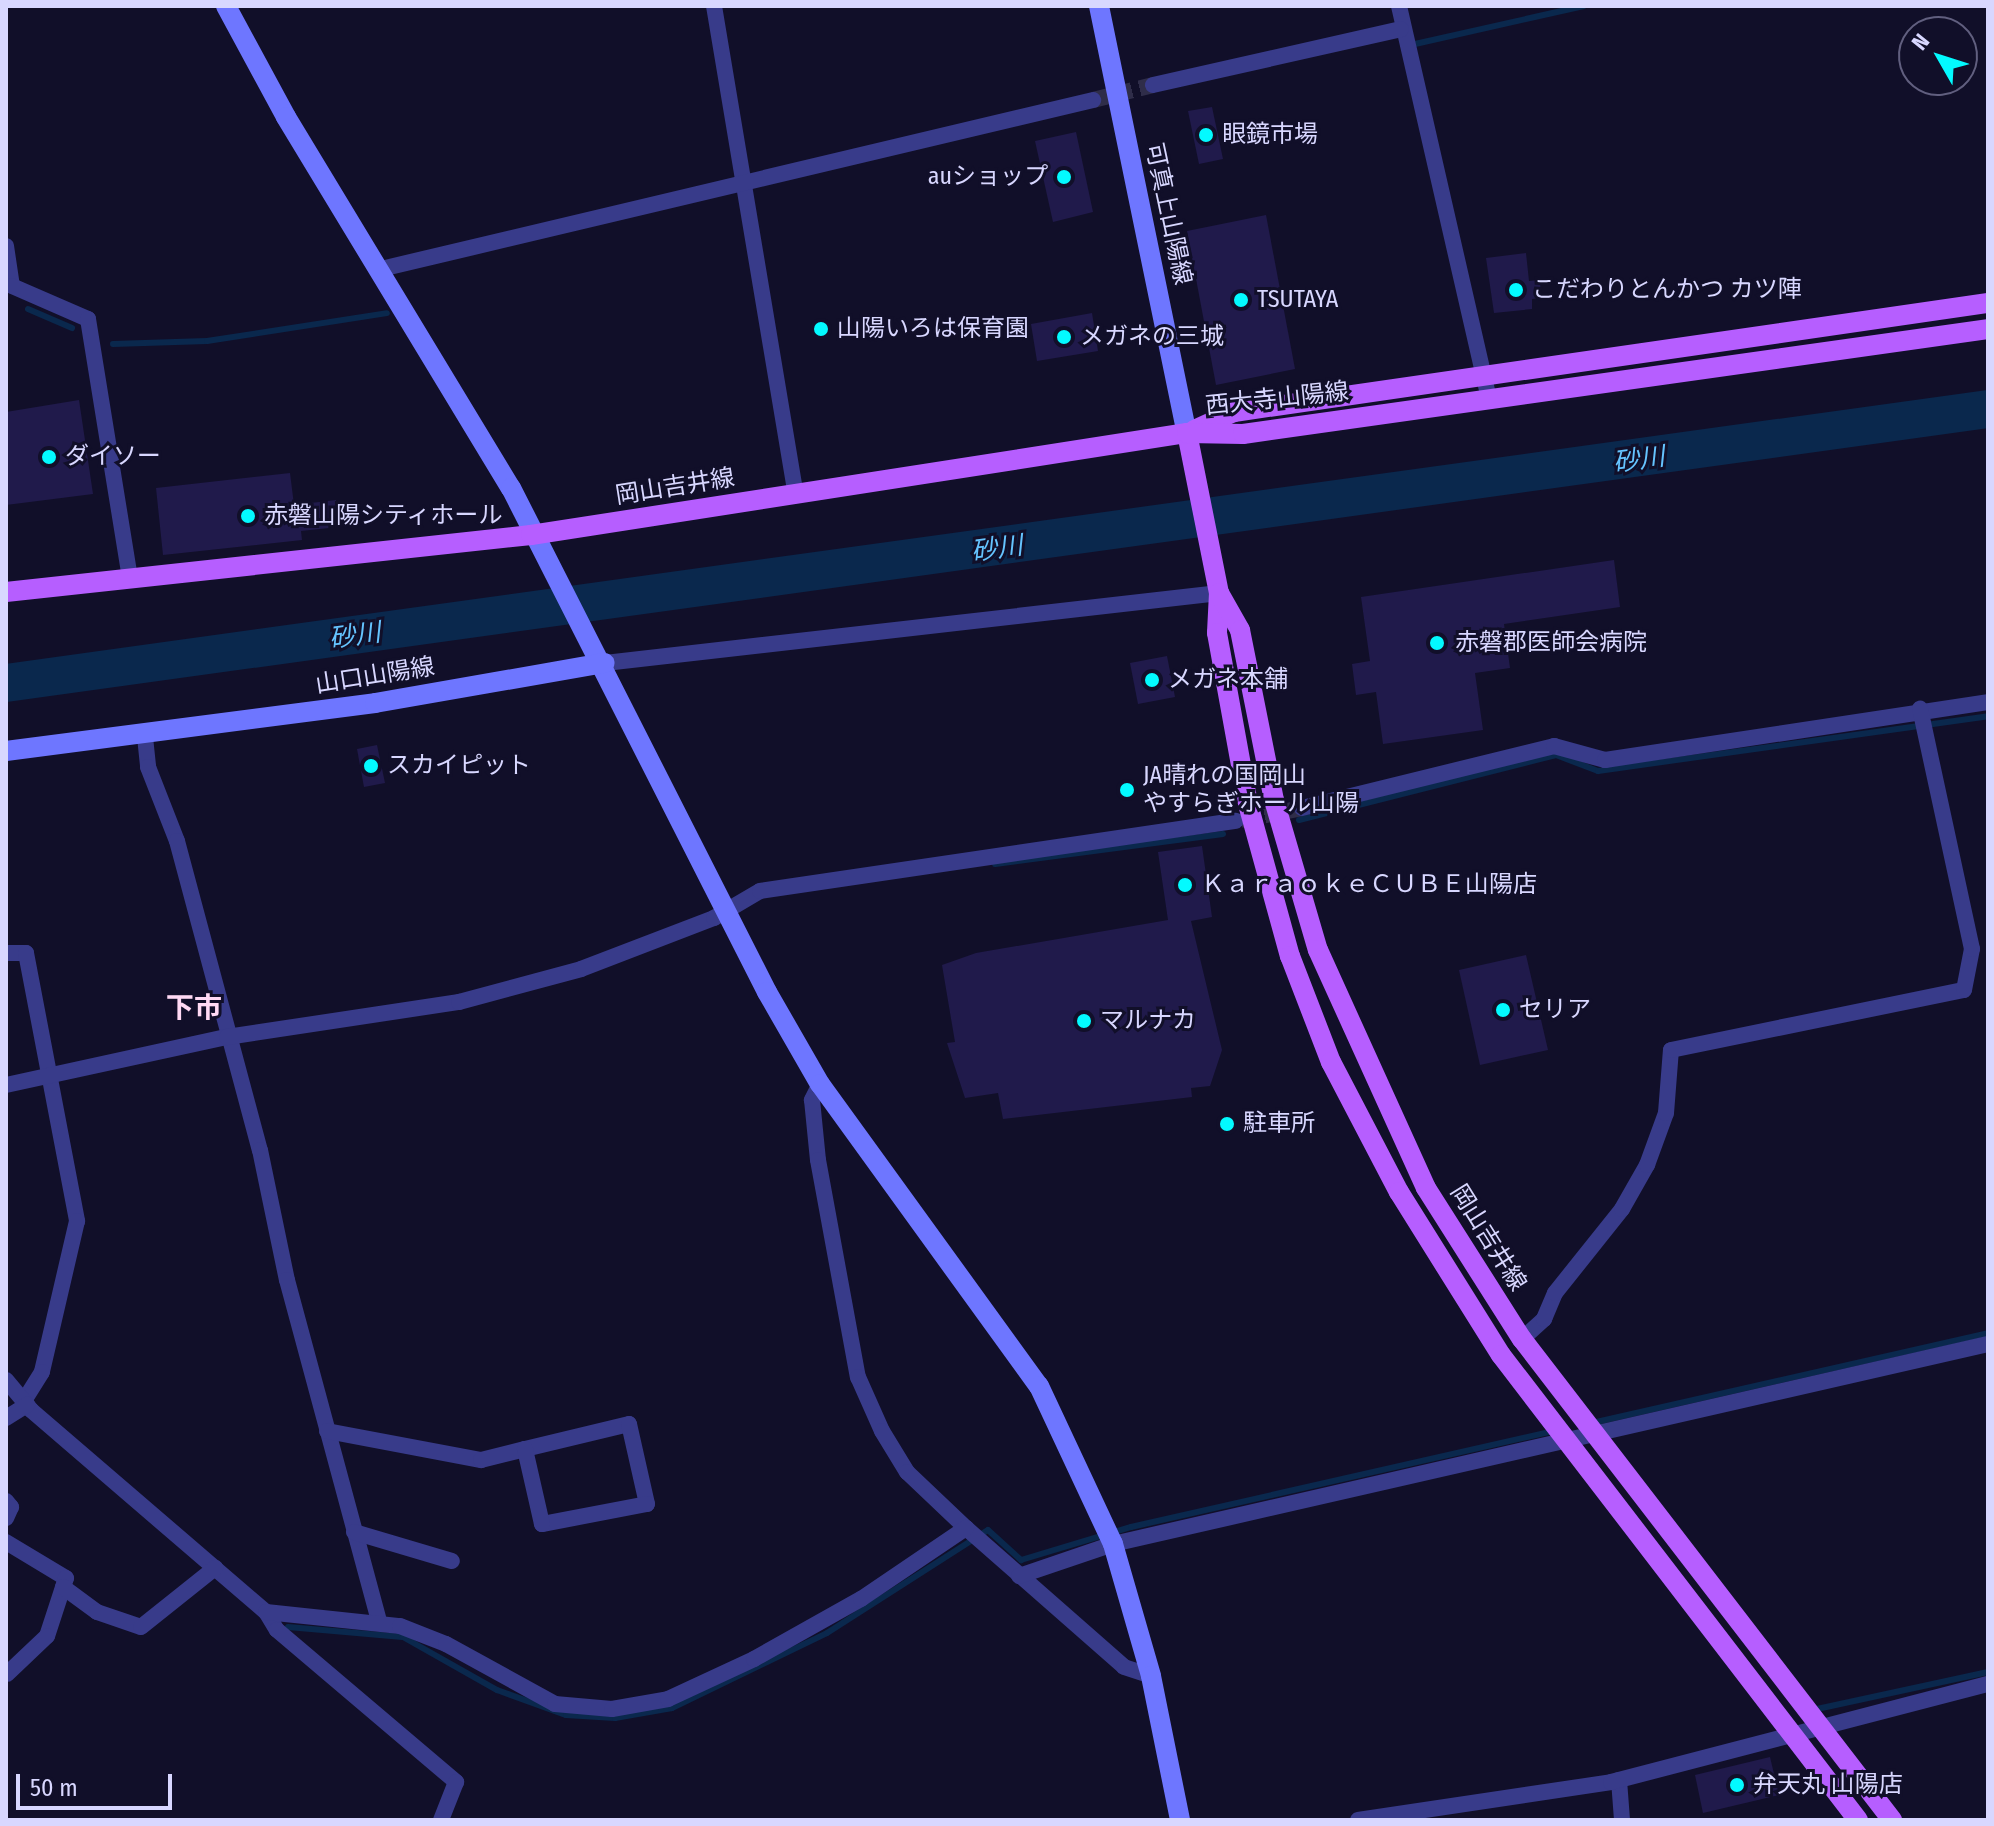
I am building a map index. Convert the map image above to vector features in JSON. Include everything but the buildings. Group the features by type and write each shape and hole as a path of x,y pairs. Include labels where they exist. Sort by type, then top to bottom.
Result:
{"main road":[{"name":"西大寺山陽線","path":"1187,433 1234,412 1988,303"},
{"name":"西大寺山陽線","path":"1187,433 1243,434 1988,329"},
{"name":"岡山吉井線","path":"6,592 531,535 1187,433 1219,593 1217,633 1248,804 1290,956 1331,1062 1459,1292 1565,1438 1858,1820"},
{"name":"岡山吉井線","path":"1219,593 1240,630 1274,800 1318,950 1426,1188 1522,1339 1892,1820"}],"street":[{"path":"226,6 286,117 381,269 511,488 531,535 605,663 726,907 820,1084 1039,1386 1113,1544 1151,1676 1180,1820"},
{"path":"714,6 796,495"},
{"name":"可真上山陽線","path":"1099,6 1187,433"},
{"path":"1399,6 1401,29 1489,400"},
{"path":"1153,85 1401,29"},
{"path":"381,269 1093,100"},
{"path":"6,246 9,287 88,319 130,578"},
{"path":"605,663 1219,593"},
{"name":"山口山陽線","path":"6,751 145,737 605,663"},
{"path":"1302,808 1554,746 1605,760 1920,709 1988,702"},
{"path":"1522,1339 1544,1319 1555,1293 1622,1209 1647,1165 1666,1113 1671,1050 1964,990 1972,949 1920,709"},
{"path":"145,737 148,767 177,841 327,1431 379,1622"},
{"path":"6,1085 227,1037 459,1002 581,969 714,918 726,907 760,891 1236,821"},
{"path":"6,953 26,953 77,1221 42,1372 25,1403 6,1418"},
{"path":"820,1084 812,1100 818,1160 858,1377 907,1472 1019,1576 1124,1667 1151,1676"},
{"path":"1019,1576 1113,1544 1591,1431 1988,1344"},
{"path":"6,1380 25,1403 266,1612 277,1630 456,1782 441,1820"},
{"path":"327,1431 471,1459 629,1424 647,1504 542,1524 525,1449"},
{"path":"6,1501 11,1507 6,1518"},
{"path":"266,1612 379,1622 446,1644 555,1704 612,1709 668,1699 754,1659 861,1599 966,1528"},
{"path":"354,1532 452,1561"},
{"path":"6,1542 66,1578 47,1636 7,1674"},
{"path":"63,1587 97,1612 141,1627 215,1568"},
{"path":"1358,1820 1619,1780 1772,1744 1790,1731 1817,1723 1988,1684"},
{"path":"1619,1780 1622,1820"}],"waterway":[{"path":"1415,44 1584,6"},
{"path":"28,309 72,328"},
{"path":"113,344 207,341 387,313"},
{"name":"砂川","path":"6,683 1988,409"},
{"path":"1299,820 1556,755 1598,771 1988,716"},
{"path":"995,864 1223,834"},
{"path":"1592,1423 1988,1333"},
{"path":"288,1627 403,1637 497,1690 566,1715 615,1718 672,1708 827,1633 988,1530 1021,1560 1131,1527 1553,1431"},
{"path":"1817,1709 1988,1672"}],"tunnel":[{"path":"1093,100 1153,85"},
{"path":"1241,820 1302,808"}],"place":[{"name":"眼鏡市場","path":"1206,135"},
{"name":"auショップ","path":"1064,177"},
{"name":"こだわりとんかつ カツ陣","path":"1516,290"},
{"name":"TSUTAYA","path":"1241,300"},
{"name":"山陽いろは保育園","path":"821,329"},
{"name":"メガネの三城","path":"1064,337"},
{"name":"ダイソー","path":"49,457"},
{"name":"赤磐山陽シティホール","path":"248,516"},
{"name":"赤磐郡医師会病院","path":"1437,643"},
{"name":"メガネ本舗","path":"1152,680"},
{"name":"スカイピット","path":"371,766"},
{"name":"JA晴れの国岡山 やすらぎホール山陽","path":"1127,790"},
{"name":"ＫａｒａｏｋｅＣＵＢＥ山陽店","path":"1185,885"},
{"name":"セリア","path":"1503,1010"},
{"name":"マルナカ","path":"1084,1021"},
{"name":"駐車所","path":"1227,1124"},
{"name":"弁天丸 山陽店","path":"1737,1785"}],"district":[{"name":"下市","path":"194,1008"}]}
